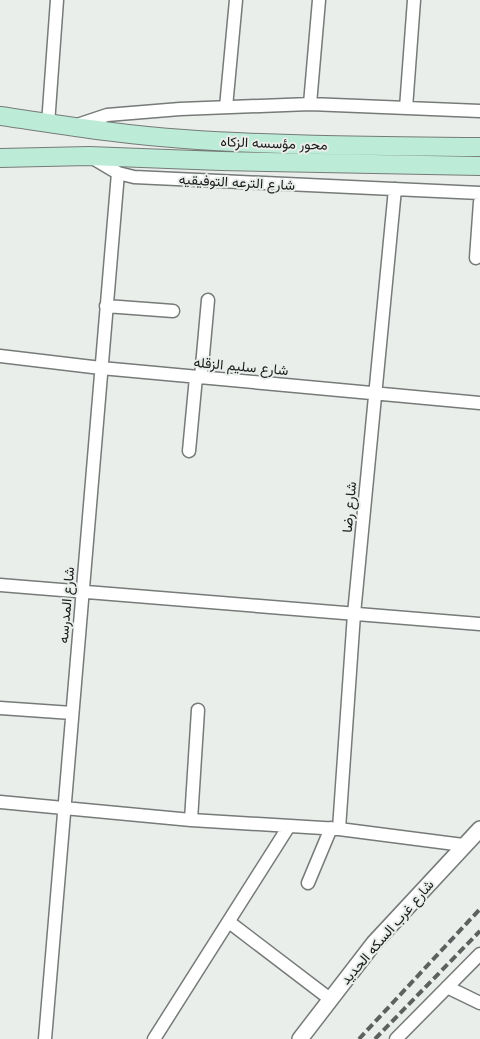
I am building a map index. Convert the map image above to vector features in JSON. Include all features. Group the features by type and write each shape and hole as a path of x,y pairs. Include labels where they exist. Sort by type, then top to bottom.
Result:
{"main road":[{"path":"0,116 69,128"},
{"name":"محور مؤسسه الزكاه","path":"69,128 222,142 480,147"},
{"path":"0,158 89,156"},
{"name":"محور مؤسسه الزكاه","path":"89,156 221,161 480,166"}],"street":[{"path":"48,124 57,0"},
{"path":"226,107 236,0"},
{"path":"310,104 320,0"},
{"path":"406,108 414,0"},
{"path":"69,128 107,115 226,107 310,104 480,111"},
{"name":"شارع الترعه التوفيقيه","path":"89,156 118,173 134,176 480,193"},
{"name":"شارع المدرسه","path":"45,1039 118,173"},
{"name":"شارع رضا","path":"308,883 335,829 395,189"},
{"path":"476,258 480,202"},
{"path":"189,451 208,300"},
{"path":"106,306 173,310"},
{"name":"شارع سليم الزقله","path":"0,356 101,368 480,403"},
{"path":"0,585 82,590 480,624"},
{"path":"0,708 72,713"},
{"path":"191,820 198,710"},
{"path":"0,802 191,820 335,829 463,845"},
{"path":"154,1039 289,826"},
{"name":"شارع غرب السكه الحديد","path":"300,1039 374,943 463,845 480,829"},
{"path":"229,922 330,999"},
{"path":"396,1039 447,987 478,959"},
{"path":"447,987 480,1003"}],"railway":[{"path":"359,1039 480,909"},
{"path":"375,1039 480,931"}]}
